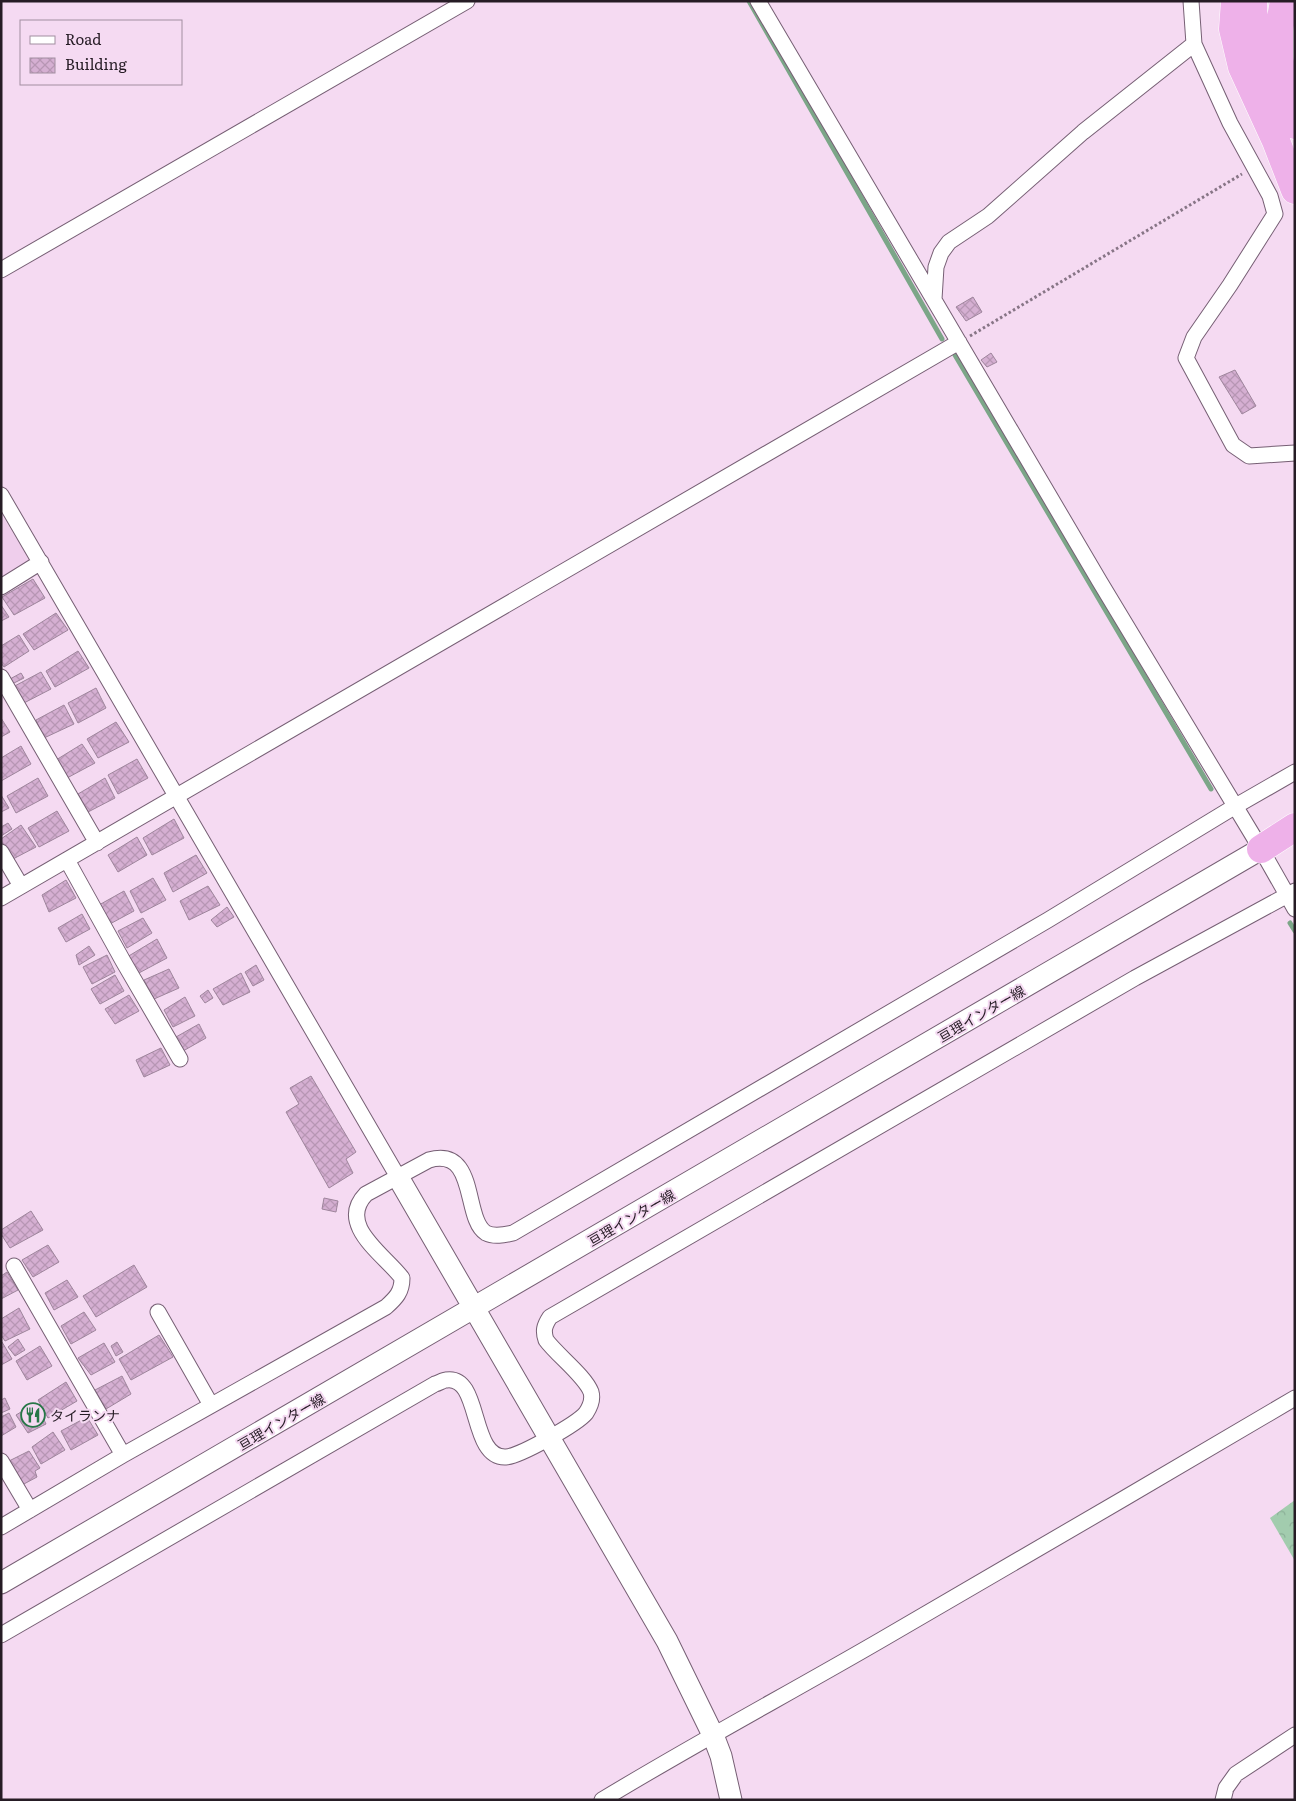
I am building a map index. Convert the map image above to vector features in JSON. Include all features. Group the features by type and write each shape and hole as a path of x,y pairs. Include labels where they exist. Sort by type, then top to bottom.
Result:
{"highway":[{"path":"1231,1 1233,29 1242,67 1287,125"},
{"path":"1233,29 1235,1"},
{"path":"1253,1 1255,29 1262,64 1287,125 1295,170"},
{"path":"1284,1 1279,30 1279,58 1295,190"},
{"path":"1261,849 1295,828"},
{"path":"1261,849 1295,833"}],"main road":[{"name":"亘理インター線","path":"1,1583 474,1310 1261,849"},
{"path":"398,1177 667,1641 713,1735 721,1756 731,1800"}],"street":[{"path":"1,270 467,1"},
{"path":"758,1 1234,807 1291,893 1295,909"},
{"path":"1191,1 1194,44 1230,124 1270,196 1275,214 1194,337 1186,358 1232,445 1249,456 1295,454"},
{"path":"934,300 936,266 941,252 949,242 988,216 1083,132 1194,44"},
{"path":"1,898 959,342"},
{"path":"1,495 398,1177"},
{"path":"1,586 41,562"},
{"path":"1,678 97,843"},
{"path":"1,1526 377,1312 397,1298 402,1288 402,1278 362,1234 357,1224 356,1216 360,1200 366,1194 429,1160 447,1158 454,1163 466,1180 482,1230 488,1234 496,1235 513,1233 1048,920 1295,772"},
{"path":"1,852 22,886"},
{"path":"67,860 180,1059"},
{"path":"1,1635 446,1379 462,1385 468,1393 484,1441 498,1455 506,1457 523,1452 548,1438 582,1418 590,1406 592,1398 584,1380 546,1340 543,1332 545,1324 550,1317 1120,987 1291,893"},
{"path":"14,1266 123,1455"},
{"path":"158,1312 211,1405"},
{"path":"602,1800 943,1604 1295,1398"},
{"path":"1,1461 30,1510"},
{"path":"1224,1800 1226,1788 1236,1774 1295,1735"}],"path":[{"path":"959,342 1254,167"}],"shaded area":[{"path":"1,514 30,560 1,577"}],"green space":[{"path":"1295,1500 1295,1561 1270,1518"}],"building":[{"path":"973,297 982,312 966,321 956,307"},
{"path":"991,353 997,362 987,367 981,360"},
{"path":"1235,370 1256,406 1242,414 1219,377"},
{"path":"33,579 45,598 14,615 2,597"},
{"path":"1,605 9,617 1,621"},
{"path":"56,613 68,630 34,650 23,634"},
{"path":"19,635 29,651 4,667 1,663 1,646"},
{"path":"78,651 89,668 55,687 46,671"},
{"path":"41,672 51,689 20,705 11,688"},
{"path":"21,673 24,678 12,684 10,679"},
{"path":"96,688 106,708 78,723 68,703"},
{"path":"64,705 74,724 44,738 36,720"},
{"path":"1,718 10,732 1,737"},
{"path":"116,722 129,742 98,758 87,739"},
{"path":"82,744 95,763 67,778 56,760"},
{"path":"21,746 31,764 1,781 1,758"},
{"path":"137,759 148,778 118,794 108,775"},
{"path":"38,778 48,796 16,813 7,796"},
{"path":"105,778 115,798 88,812 78,794"},
{"path":"1,795 9,808 1,812"},
{"path":"57,811 69,831 39,847 28,828"},
{"path":"174,819 184,838 152,855 143,838"},
{"path":"8,823 12,829 1,836 1,827"},
{"path":"21,825 36,847 13,859 1,842 1,839"},
{"path":"137,837 147,855 118,872 108,855"},
{"path":"196,855 207,873 173,892 164,873"},
{"path":"153,878 166,900 141,913 130,891"},
{"path":"66,880 76,898 49,912 42,895"},
{"path":"208,886 220,905 189,920 180,901"},
{"path":"124,891 134,911 108,925 99,905"},
{"path":"227,907 234,917 217,927 211,920"},
{"path":"82,914 90,929 66,942 58,928"},
{"path":"143,918 152,933 127,948 118,931"},
{"path":"157,939 167,958 137,974 127,957"},
{"path":"89,946 95,955 79,965 76,955"},
{"path":"107,955 115,972 92,984 83,967"},
{"path":"256,965 264,980 253,986 245,972"},
{"path":"169,969 179,988 154,999 144,980"},
{"path":"241,973 250,992 223,1005 213,989"},
{"path":"115,975 124,991 100,1004 91,989"},
{"path":"208,990 213,998 205,1003 200,996"},
{"path":"129,995 139,1011 115,1024 105,1009"},
{"path":"185,997 195,1016 173,1027 164,1010"},
{"path":"199,1024 206,1038 183,1051 176,1037"},
{"path":"161,1048 170,1065 144,1077 136,1060"},
{"path":"311,1076 356,1152 346,1159 353,1173 329,1188 286,1112 299,1104 290,1088"},
{"path":"324,1198 338,1201 336,1212 322,1209"},
{"path":"31,1211 43,1230 10,1248 1,1234 1,1230"},
{"path":"48,1245 59,1262 33,1277 22,1260"},
{"path":"134,1265 147,1287 96,1317 83,1296"},
{"path":"7,1272 18,1290 1,1299 1,1276"},
{"path":"67,1280 78,1297 54,1310 45,1293"},
{"path":"19,1308 30,1329 5,1341 1,1335 1,1319"},
{"path":"84,1312 96,1330 71,1344 61,1326"},
{"path":"159,1335 173,1357 131,1380 119,1359"},
{"path":"18,1339 25,1350 15,1356 8,1347"},
{"path":"117,1342 123,1352 116,1356 111,1346"},
{"path":"1,1343 12,1359 1,1365"},
{"path":"104,1343 115,1362 91,1375 78,1358"},
{"path":"40,1346 52,1366 27,1380 16,1361"},
{"path":"122,1376 131,1394 106,1409 95,1390"},
{"path":"66,1382 77,1401 48,1418 38,1400"},
{"path":"5,1398 10,1409 1,1413 1,1400"},
{"path":"36,1403 46,1424 28,1433 16,1415"},
{"path":"9,1413 16,1427 1,1436 1,1417"},
{"path":"87,1417 98,1435 71,1450 61,1431"},
{"path":"53,1432 65,1450 41,1464 32,1447"},
{"path":"29,1451 40,1468 35,1471 37,1477 22,1485 7,1462"}],"waterway":[{"path":"749,1 942,339"},
{"path":"955,355 1211,789"},
{"path":"1290,923 1295,931"}],"place":[{"name":"タイランナ","path":"33,1415"}]}
